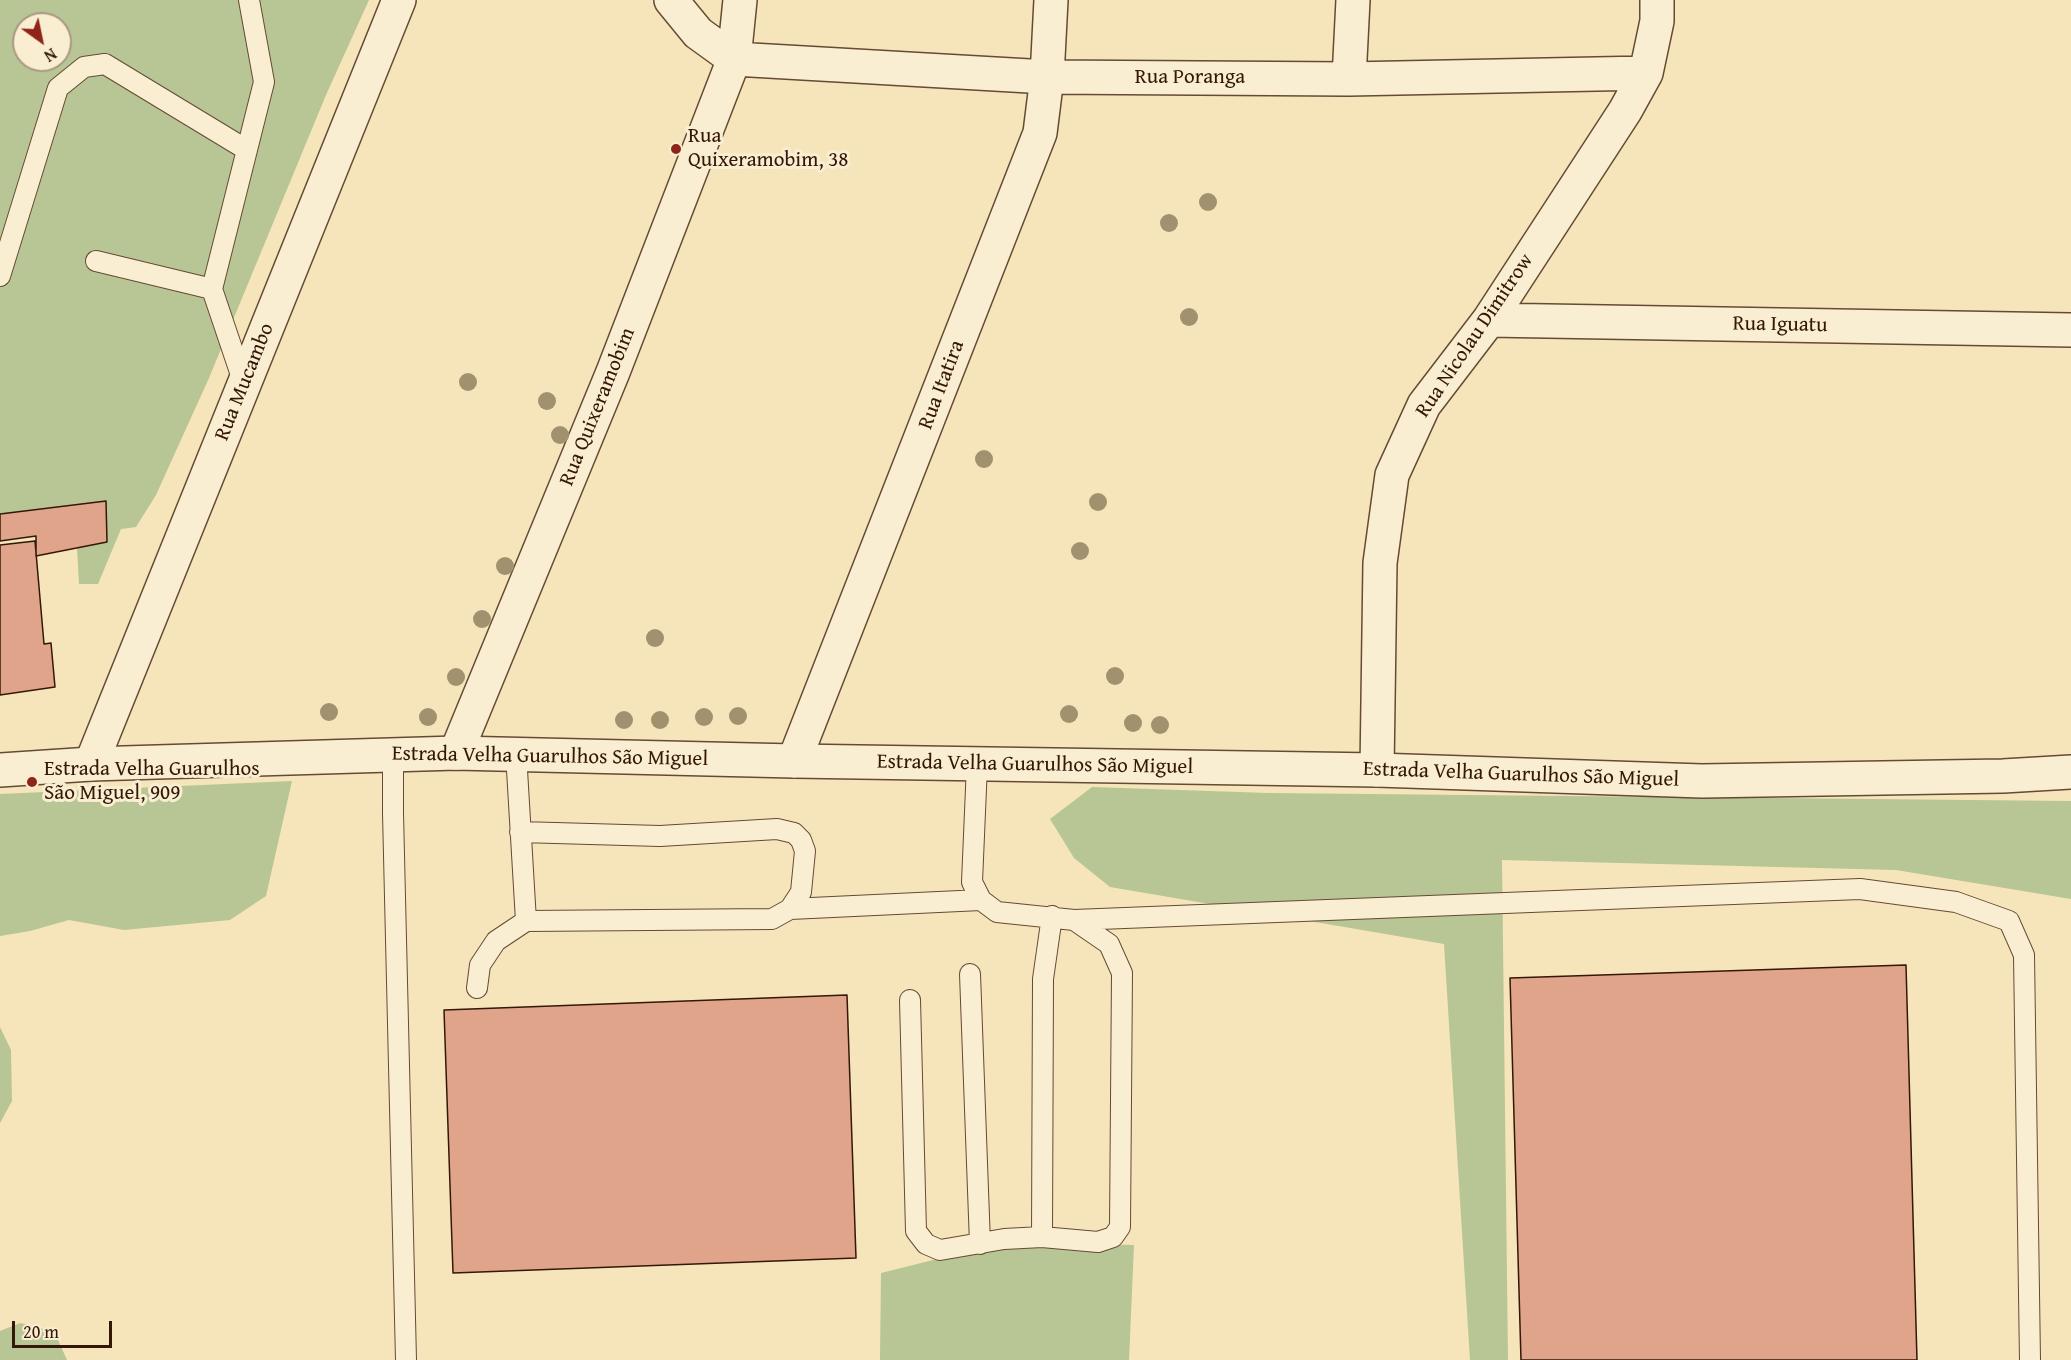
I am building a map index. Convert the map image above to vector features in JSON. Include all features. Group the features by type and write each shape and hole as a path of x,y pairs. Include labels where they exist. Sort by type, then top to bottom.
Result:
{"street":[{"name":"Rua Mucambo","path":"91,764 399,0"},
{"path":"671,0 698,33 734,59"},
{"name":"Rua Quixeramobim","path":"456,753 613,372 734,59 740,0"},
{"name":"Rua Itatira","path":"794,761 1040,133 1047,77 1051,0"},
{"path":"1349,79 1353,0"},
{"name":"Rua Nicolau Dimitrow","path":"1377,770 1380,563 1392,475 1424,405 1489,320 1625,111 1646,73 1657,21 1657,0"},
{"name":"Rua Poranga","path":"734,59 1047,77 1349,79 1646,73"},
{"name":"Rua Iguatu","path":"1489,320 2071,330"},
{"name":"Estrada Velha Guarulhos São Miguel","path":"0,770 91,764 516,753 977,765 1377,770 1702,781 2003,776 2071,772"}],"lane":[{"path":"244,384 212,289 264,82 249,0"},
{"path":"0,276 58,88 84,67 105,64 247,150"},
{"path":"96,261 212,289"},
{"path":"516,753 526,921"},
{"path":"393,755 405,1360"},
{"path":"977,765 972,882 981,900 997,912 1074,920 1860,889 1956,902 2009,921 2024,955 2030,1360"},
{"path":"520,832 660,836 777,829 794,833 801,840 805,851 801,892 790,909"},
{"path":"477,988 480,965 496,941 526,921 772,919 790,909 981,900"},
{"path":"1042,1237 1043,979 1052,916"},
{"path":"910,1000 916,1231 926,1244 940,1250 1004,1239 1042,1237 1098,1242 1113,1237 1120,1227 1122,973 1109,944 1074,920"},
{"path":"970,974 980,1244"}],"green space":[{"path":"0,0 369,0 326,95 209,378 156,495 136,527 121,529 98,584 79,584 77,548 107,542 0,514"},
{"path":"292,781 266,896 230,920 124,930 69,920 30,931 0,936 0,794"},
{"path":"1092,787 1268,793 2071,801 2071,899 1896,870 1502,860 1508,1360 1470,1360 1444,944 1110,887 1074,858 1050,819"},
{"path":"0,1027 11,1050 12,1101 0,1123"},
{"path":"1005,1242 1134,1245 1129,1360 880,1360 881,1273"},
{"path":"20,1323 54,1331 67,1360 0,1360 0,1331"}],"building":[{"path":"106,501 107,542 36,556 36,536 0,541 0,514"},
{"path":"35,541 44,644 51,643 55,687 0,695 0,545"},
{"path":"1906,965 1917,1360 1521,1360 1510,978"},
{"path":"847,995 856,1258 453,1273 444,1010"}],"place":[{"name":"Rua Quixeramobim, 38","path":"676,149"},
{"name":"Estrada Velha Guarulhos São Miguel, 909","path":"32,782"}]}
